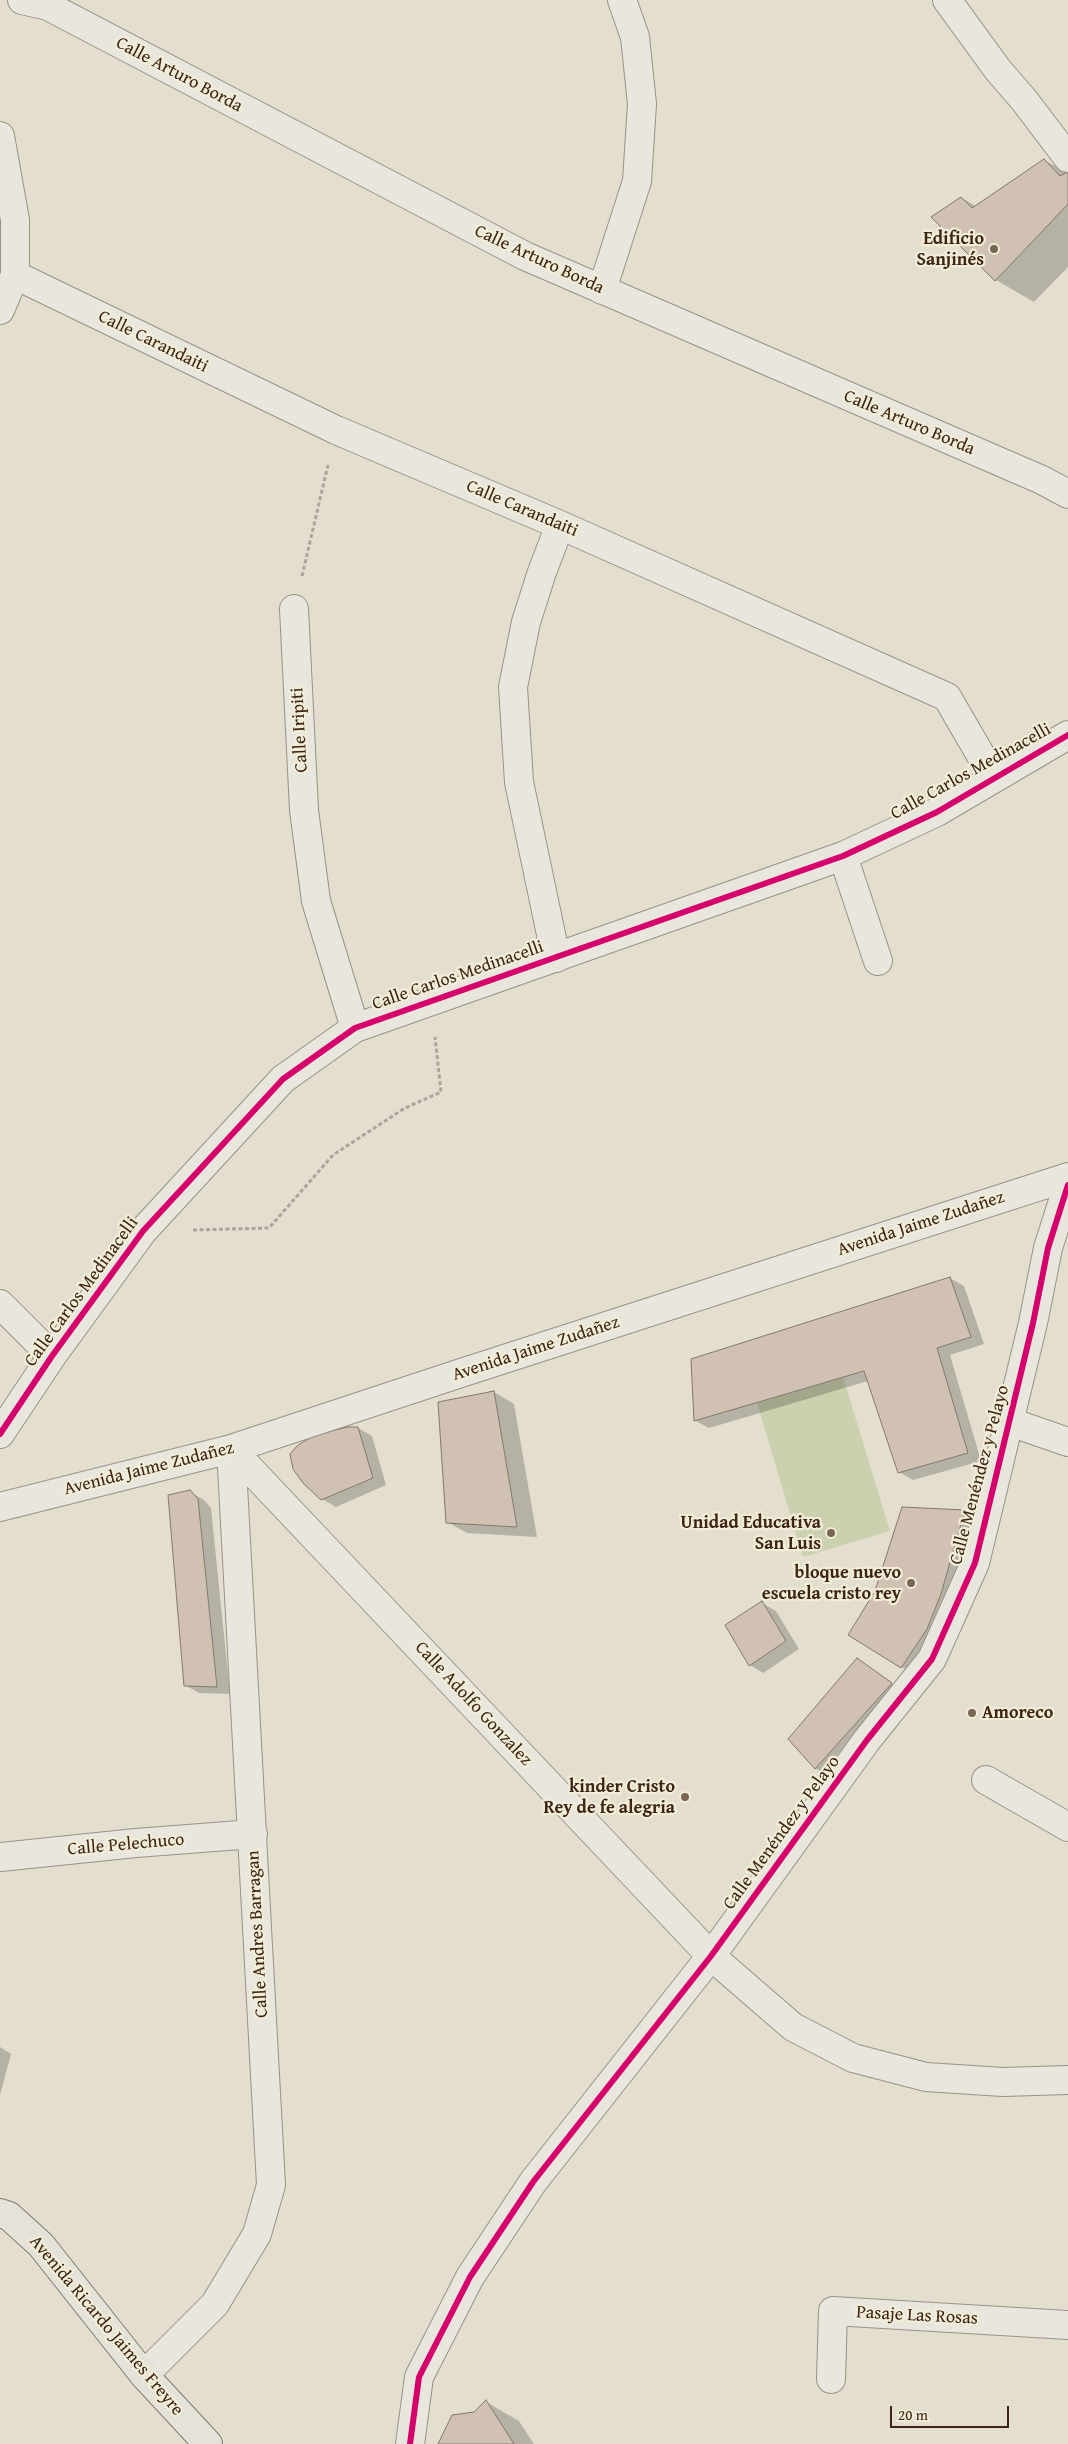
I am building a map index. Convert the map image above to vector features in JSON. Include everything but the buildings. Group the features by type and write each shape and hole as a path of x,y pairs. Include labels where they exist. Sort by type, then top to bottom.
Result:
{"main road":[{"name":"Avenida Ricardo Jaimes Freyre","path":"0,2213 9,2216 41,2245 144,2375 208,2444"}],"street":[{"name":"Calle Arturo Borda","path":"22,0 48,6 525,256 1042,480 1068,494"},
{"path":"602,290 638,181 642,104 635,37 622,0"},
{"path":"947,0 998,70 1024,100 1068,158"},
{"path":"0,136 15,220 15,275 0,310"},
{"name":"Calle Carandaiti","path":"15,275 336,430 560,525 947,697 994,778"},
{"path":"556,958 519,782 513,687 526,622 560,525"},
{"name":"Calle Iripiti","path":"294,609 304,810 316,901 355,1028"},
{"name":"Calle Carlos Medinacelli","path":"0,1434 52,1356 143,1231 283,1079 355,1028 843,856 937,812 1068,736"},
{"path":"843,856 878,960"},
{"name":"Avenida Jaime Zudañez","path":"0,1507 231,1449 461,1372 1068,1177"},
{"name":"Calle Menéndez y Pelayo","path":"410,2444 419,2377 470,2277 533,2182 711,1956 867,1740 932,1659 975,1563 1033,1324 1058,1249 1068,1185"},
{"path":"0,1304 52,1356"},
{"path":"1010,1422 1068,1442"},
{"name":"Calle Andres Barragan","path":"144,2375 215,2304 257,2234 271,2185 231,1449"},
{"name":"Calle Adolfo Gonzalez","path":"231,1449 711,1956 793,2027 853,2058 926,2077 1004,2082 1068,2080"},
{"path":"986,1780 1068,1827"},
{"name":"Calle Pelechuco","path":"0,1858 136,1843 253,1834"},
{"name":"Pasaje Las Rosas","path":"831,2379 833,2312 1068,2325"}],"path":[{"path":"294,609 336,430"},
{"path":"143,1231 269,1228 333,1155 405,1108 441,1092 430,1002"}],"green space":[{"path":"843,1377 890,1531 803,1557 757,1403"}],"cycle path":[{"path":"0,1434 52,1356 143,1231 283,1079 355,1028 843,856 937,812 1068,735"},
{"path":"410,2444 419,2377 470,2277 533,2182 711,1956 867,1740 932,1659 975,1563 1033,1323 1048,1248 1068,1185"}],"place":[{"name":"Edificio Sanjinés","path":"994,249"},
{"name":"Unidad Educativa San Luis","path":"831,1533"},
{"name":"bloque nuevo escuela cristo rey","path":"911,1583"},
{"name":"Amoreco","path":"972,1713"},
{"name":"kinder Cristo Rey de fe alegria","path":"685,1797"}]}
